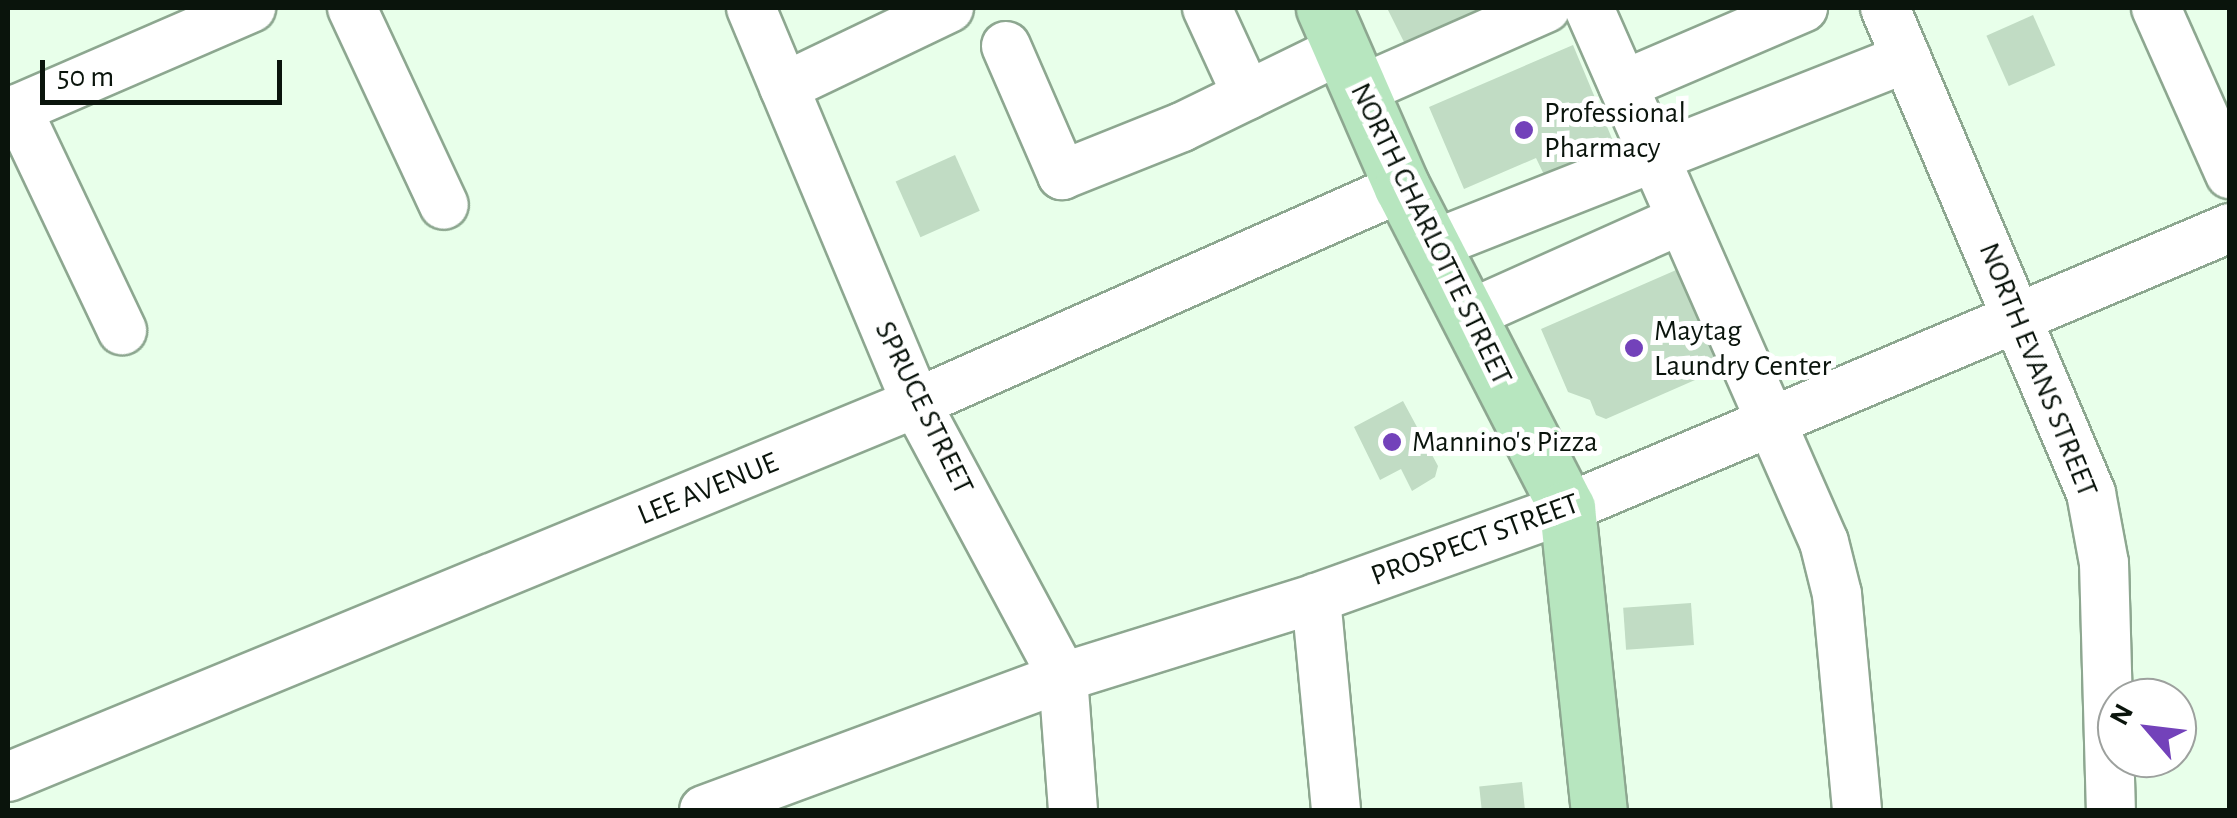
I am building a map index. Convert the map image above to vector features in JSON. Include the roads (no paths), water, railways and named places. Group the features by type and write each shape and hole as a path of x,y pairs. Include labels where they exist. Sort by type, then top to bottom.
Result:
{"main road":[{"name":"NORTH CHARLOTTE STREET","path":"1338,33 1402,186 1567,508 1600,810"}],"street":[{"path":"122,330 12,111 251,8"},
{"path":"352,8 444,205"},
{"name":"SPRUCE STREET","path":"751,8 916,403 1063,677 1073,810"},
{"path":"784,87 950,8"},
{"path":"1207,8 1247,95"},
{"path":"1006,46 1062,175 1247,95 1338,33 1546,8"},
{"path":"1590,8 1768,426 1824,542 1837,594 1857,810"},
{"path":"1623,85 1803,8"},
{"name":"NORTH EVANS STREET","path":"1886,8 2019,316 2090,493 2100,545 2111,810"},
{"path":"2156,8 2230,174"},
{"path":"1432,245 1907,58"},
{"name":"LEE AVENUE","path":"8,777 916,403 1402,186"},
{"path":"1468,315 1680,220"},
{"name":"PROSPECT STREET","path":"704,810 1063,677 1316,598 1567,508 2230,228"},
{"path":"1316,598 1336,810"}],"place":[{"name":"Professional Pharmacy","path":"1524,130"},
{"name":"Maytag Laundry Center","path":"1634,348"},
{"name":"Mannino's Pizza","path":"1392,442"}]}
